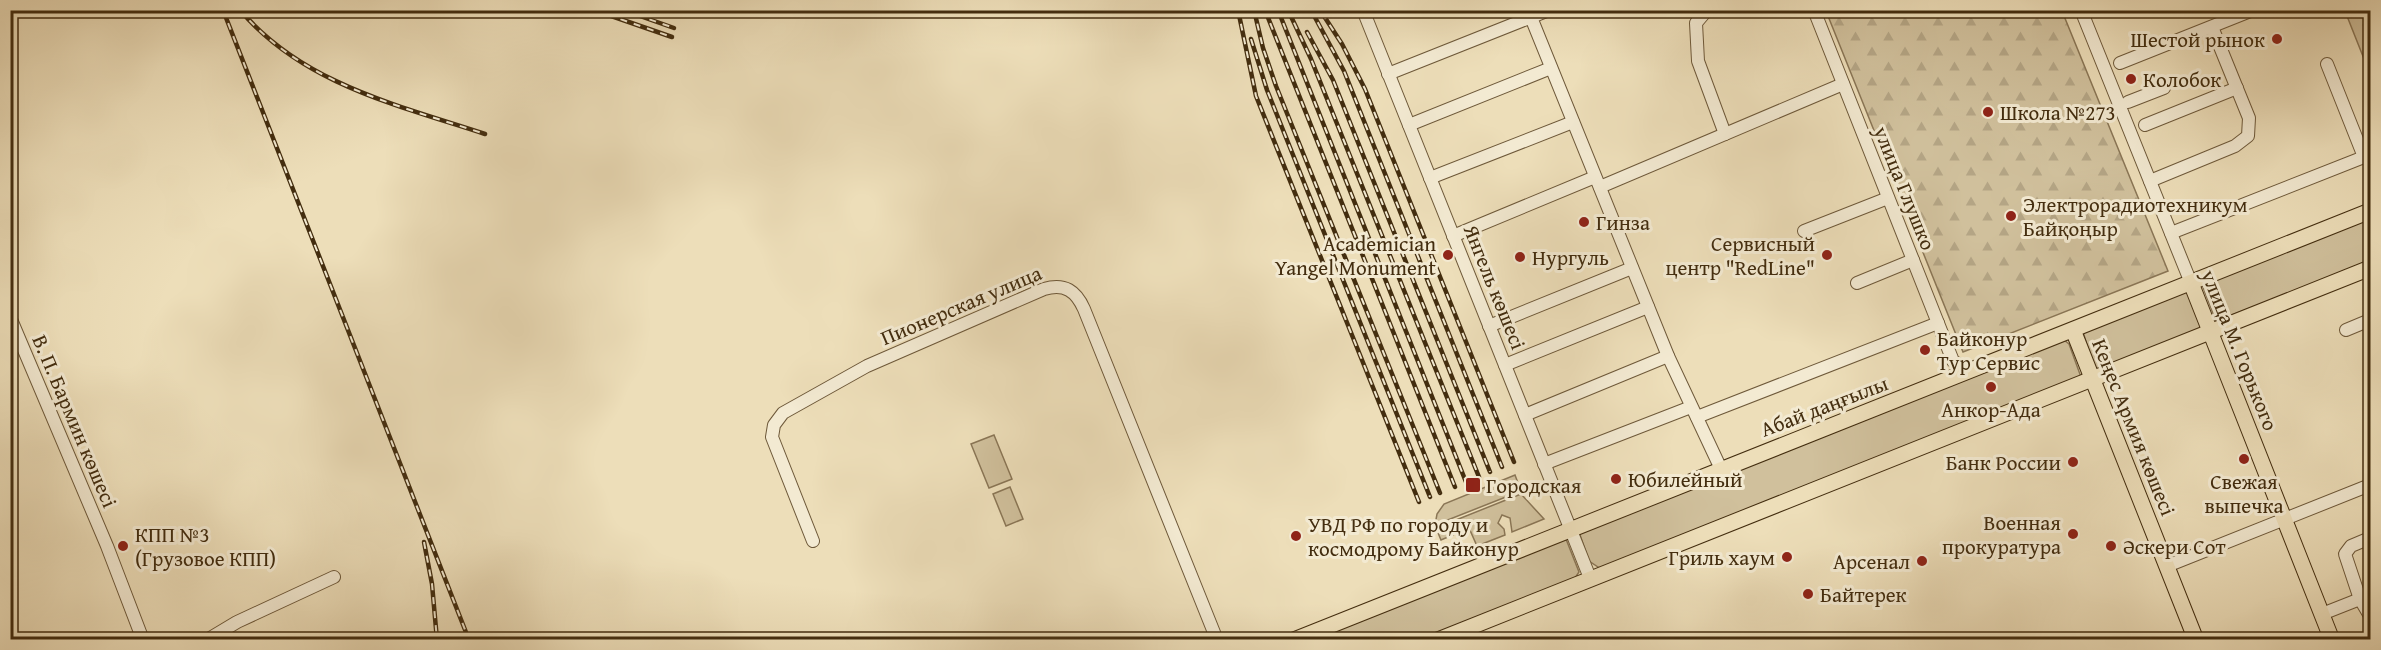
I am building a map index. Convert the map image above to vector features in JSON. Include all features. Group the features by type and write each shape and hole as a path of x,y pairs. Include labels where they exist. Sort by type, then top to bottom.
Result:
{"main road":[{"name":"Абай даңғылы","path":"1294,639 2370,211"},
{"path":"1438,639 2370,268"},
{"name":"улица М. Горького","path":"2190,283 2332,639"},
{"name":"Кеңес Армия көшесі","path":"2073,330 2196,639"}],"street":[{"name":"Янгель көшесі","path":"1363,10 1590,578"},
{"path":"1388,74 1529,14 1548,10"},
{"path":"1707,10 1696,23 1698,61 1725,134"},
{"name":"улица Глушко","path":"1814,10 1953,361 1969,371"},
{"name":"улица М. Горького","path":"2081,10 2190,283"},
{"path":"2120,63 2253,10"},
{"path":"1529,14 1668,356 1721,469"},
{"path":"2150,181 2242,142 2248,136 2249,118 2212,27"},
{"path":"2171,233 2364,157 2327,64"},
{"path":"1409,125 1551,68"},
{"path":"1453,236 1725,134 1843,84"},
{"path":"2128,102 2164,88"},
{"path":"2145,125 2237,88"},
{"path":"1430,178 1573,122"},
{"path":"1804,231 1888,198"},
{"path":"1857,283 1913,260"},
{"path":"1489,326 1632,268"},
{"name":"Пионерская улица","path":"813,541 772,437 774,425 783,413 867,366 1044,289 1061,286 1074,293 1084,309 1217,639"},
{"path":"1505,365 1648,307"},
{"name":"В. П. Бармин көшесі","path":"10,317 107,546 143,639"},
{"path":"2346,330 2370,320"},
{"path":"1544,464 1938,323"},
{"path":"1524,415 1668,356"},
{"path":"2167,566 2370,484"},
{"path":"2370,538 2351,546 2345,554 2360,599 2370,616"},
{"path":"207,639 237,622 334,577"},
{"path":"2322,614 2360,599"}],"green space":[{"path":"1826,11 2062,11 2168,271 1963,352"},
{"path":"2345,11 2370,11 2370,74"},
{"path":"2370,215 2370,263 2216,321 2202,285"},
{"path":"2186,291 2189,293 2201,328 2195,334 2095,370 2083,332"},
{"path":"2064,340 2069,344 2081,377 1601,569 1589,561 1579,532"},
{"path":"994,435 1012,479 989,488 971,444"},
{"path":"1515,475 1521,491 1435,525 1437,514 1444,504"},
{"path":"1010,487 1023,519 1006,526 993,494"},
{"path":"1521,494 1544,519 1512,532 1510,518 1502,515 1498,523 1504,529 1505,535 1477,546 1469,528 1441,540 1436,528"},
{"path":"1566,539 1579,572 1573,581 1428,639 1302,640"}],"railway":[{"path":"223,10 469,640"},
{"path":"240,10 292,57 322,74 385,102 485,134"},
{"path":"594,10 672,37"},
{"path":"623,10 674,28"},
{"path":"1238,10 1256,96 1419,502"},
{"path":"1254,10 1263,48 1276,86 1440,493"},
{"path":"1265,10 1455,487"},
{"path":"1278,10 1466,482"},
{"path":"1288,10 1311,59 1479,477"},
{"path":"1311,10 1344,71 1502,467"},
{"path":"1322,13 1342,44 1365,89 1514,462"},
{"path":"1307,32 1333,80 1490,472"},
{"path":"1251,39 1267,90 1430,497"},
{"path":"424,542 432,584 437,640"}],"place":[{"name":"Шестой рынок","path":"2277,39"},
{"name":"Колобок","path":"2131,79"},
{"name":"Школа №273","path":"1988,112"},
{"name":"Электрорадиотехникум Байқоңыр","path":"2011,216"},
{"name":"Гинза","path":"1584,222"},
{"name":"Academician Yangel Monument","path":"1448,255"},
{"name":"Сервисный центр \"RedLine\"","path":"1827,255"},
{"name":"Нургуль","path":"1520,257"},
{"name":"Байконур Тур Сервис","path":"1925,350"},
{"name":"Анкор-Ада","path":"1991,387"},
{"name":"Свежая выпечка","path":"2244,459"},
{"name":"Банк России","path":"2073,462"},
{"name":"Юбилейный","path":"1616,479"},
{"name":"Городская","path":"1473,485"},
{"name":"Военная прокуратура","path":"2073,534"},
{"name":"УВД РФ по городу и космодрому Байконур","path":"1296,536"},
{"name":"КПП №3 (Грузовое КПП)","path":"123,546"},
{"name":"Әскери Сот","path":"2111,546"},
{"name":"Гриль хаум","path":"1787,557"},
{"name":"Арсенал","path":"1922,561"},
{"name":"Байтерек","path":"1808,594"}]}
